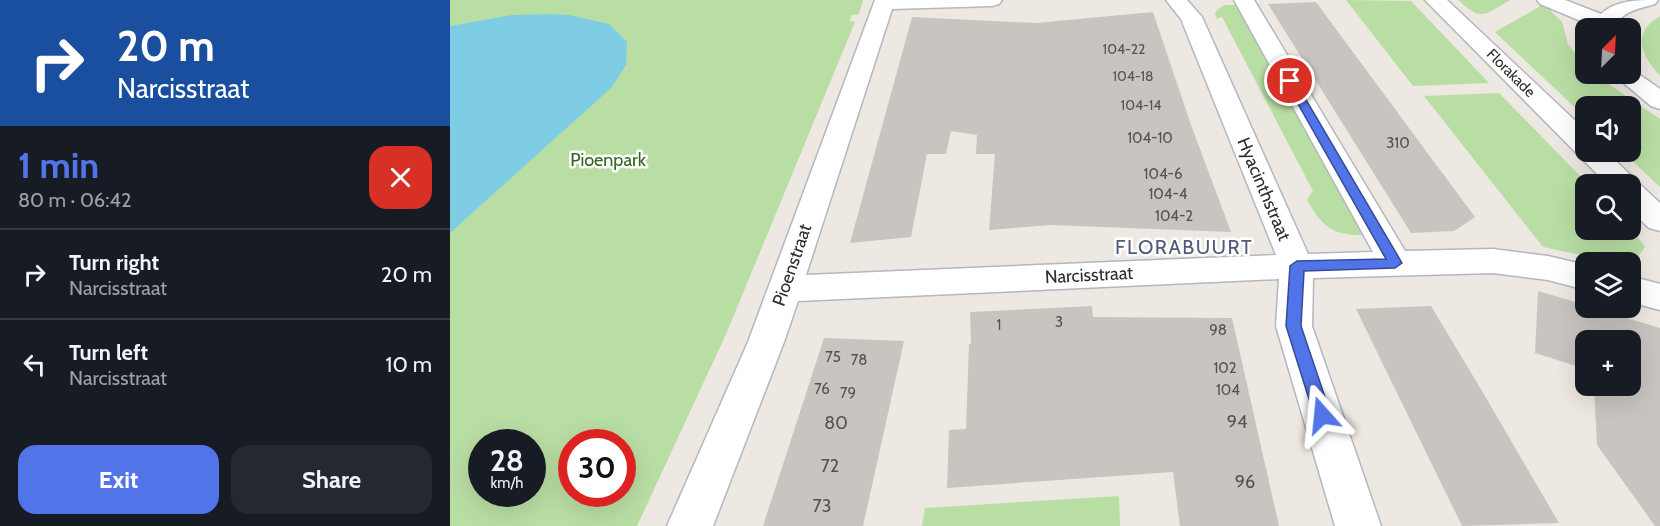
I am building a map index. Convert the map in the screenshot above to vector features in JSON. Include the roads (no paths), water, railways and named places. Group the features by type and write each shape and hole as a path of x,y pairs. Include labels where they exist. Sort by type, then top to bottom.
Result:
{"street":[{"path":"885,1 992,0"},
{"name":"Hyacinthstraat","path":"1176,0 1191,17 1297,266 1294,326 1358,526"},
{"path":"1244,0 1395,263"},
{"name":"Florakade","path":"1435,0 1575,136"},
{"path":"1547,0 1586,18"},
{"path":"1601,0 1623,7"},
{"path":"1609,18 1612,12 1648,0"},
{"name":"Pioenstraat","path":"690,526 766,342 885,1"},
{"path":"1638,84 1660,101"},
{"path":"1600,162 1613,174"},
{"path":"1641,203 1660,221"},
{"name":"Narcisstraat","path":"783,289 1297,266 1493,261 1548,268 1575,275"},
{"path":"1641,292 1660,297"}],"water":[{"path":"512,15 569,15 609,24 627,42 626,65 612,87 450,233 450,26"}],"district":[{"name":"FLORABUURT","path":"1184,247"}],"park label":[{"name":"Pioenpark","path":"608,160"}]}
